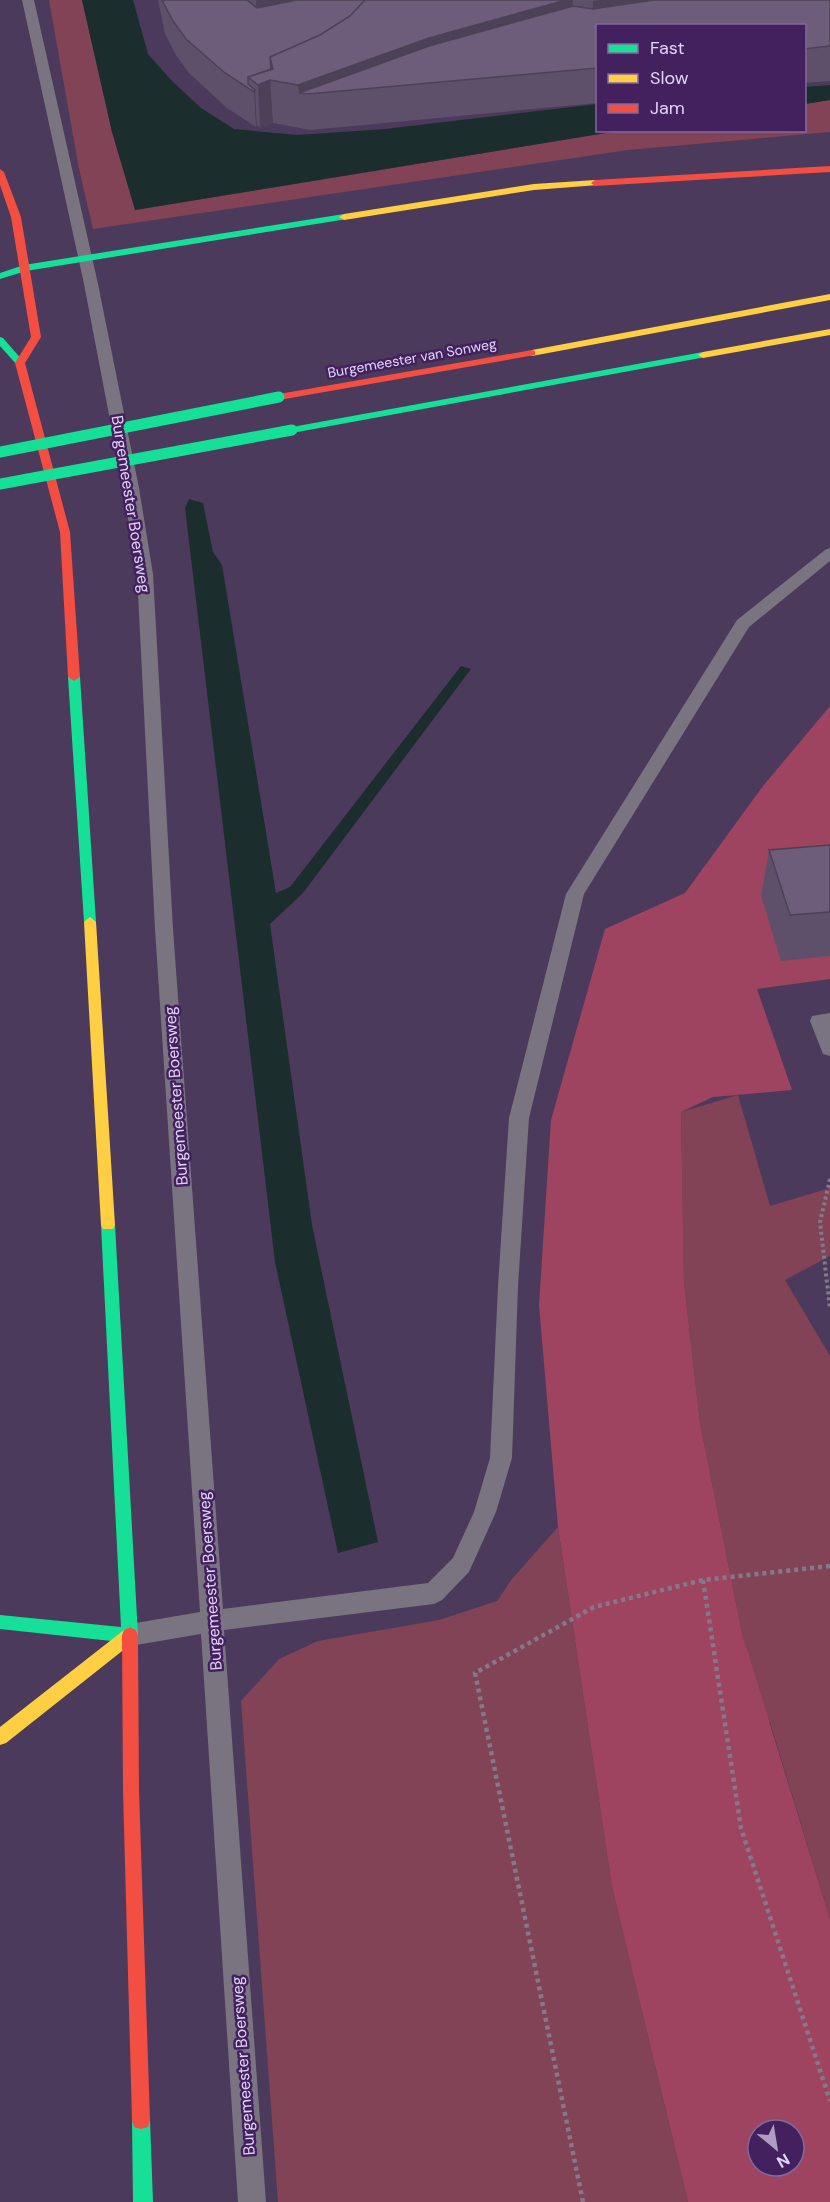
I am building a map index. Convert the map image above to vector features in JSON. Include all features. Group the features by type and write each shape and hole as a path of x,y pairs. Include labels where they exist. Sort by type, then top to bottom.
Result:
{"main road":[{"path":"0,276 24,268 534,188 830,169"},
{"path":"0,172 16,217 36,337 20,363"},
{"name":"Burgemeester van Sonweg","path":"0,452 279,398 580,345 830,297"},
{"path":"0,484 830,332"},
{"path":"0,340 20,363 65,532 102,1119 130,1635 131,1791 143,2202"},
{"path":"0,1622 130,1635"},
{"path":"0,1737 130,1635"}],"lane":[{"name":"Burgemeester Boersweg","path":"28,0 131,488 145,574 164,929 252,2202"},
{"path":"130,1635 434,1593 461,1564 485,1512 501,1458 508,1286 519,1118 575,894 743,624 830,553"},
{"path":"830,1020 819,1021 830,1049"}],"path":[{"path":"830,1179 820,1222 830,1309"},
{"path":"583,2202 475,1673 594,1607 703,1580 830,1566"},
{"path":"703,1580 741,1828 830,2101"}],"shaded area":[{"path":"49,0 82,0 112,132 136,210 612,132 806,132 806,104 830,100 830,132 628,150 93,229 79,169"},
{"path":"82,0 133,0 148,54 201,108 234,129 297,135 385,129 596,104 596,132 612,132 135,210 112,132"},
{"path":"830,85 830,100 806,104 806,87"},
{"path":"189,499 203,503 213,552 222,565 276,893 290,887 461,666 471,669 303,893 270,924 312,1225 378,1542 338,1553 275,1262 185,508"},
{"path":"830,706 830,979 757,989 792,1090 713,1097 681,1112 684,1282 700,1423 742,1633 830,1919 830,2202 688,2202 612,1887 558,1527 539,1305 551,1120 605,929 685,893 763,786"},
{"path":"738,1095 770,1206 830,1188 830,1256 785,1280 830,1356 830,1919 770,1722 766,1722 742,1633 700,1423 684,1282 681,1112"},
{"path":"558,1527 612,1887 688,2202 278,2202 241,1701 279,1659 318,1641 439,1620 497,1601 512,1579"}],"building":[{"path":"162,0 247,0 257,8 297,0 365,0 350,16 320,35 270,57 271,69 248,77 248,84 255,90 254,92 225,73 186,39"},
{"path":"365,0 566,0 429,38 298,85 270,80 258,85 248,77 273,69 270,57 320,35 350,16"},
{"path":"654,0 830,0 830,46 806,49 806,24 596,24 596,68 299,93 429,46 573,6 593,9"},
{"path":"830,845 830,912 790,915 769,850"}],"traffic: fast":[{"path":"0,276 24,268 344,217"},
{"path":"0,340 20,363"},
{"path":"292,430 703,355"},
{"path":"0,452 279,397"},
{"path":"0,484 292,430"},
{"path":"74,677 90,922"},
{"path":"108,1225 130,1635"},
{"path":"0,1622 130,1635"},
{"path":"141,2120 143,2202"}],"traffic: slow":[{"path":"344,217 534,187 595,183"},
{"path":"532,353 830,297"},
{"path":"703,355 830,332"},
{"path":"90,922 108,1225"},
{"path":"0,1737 130,1635"}],"traffic: jam":[{"path":"595,183 830,169"},
{"path":"0,172 16,217 36,337 20,363 65,532 74,677"},
{"path":"279,397 532,353"},
{"path":"130,1635 131,1791 141,2120"}]}
